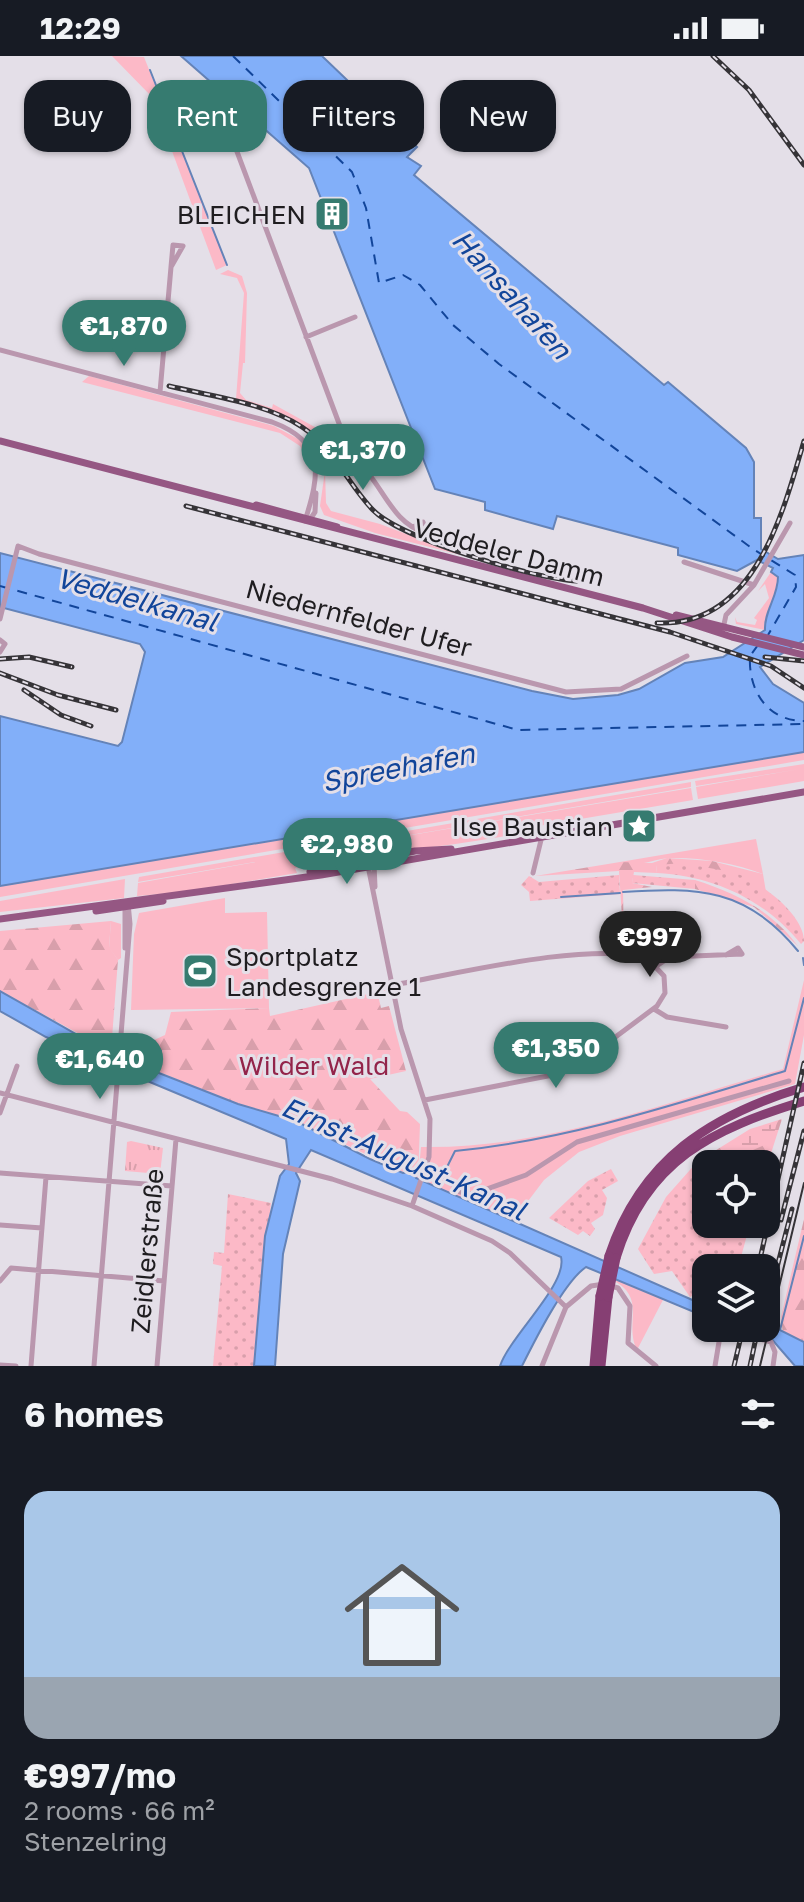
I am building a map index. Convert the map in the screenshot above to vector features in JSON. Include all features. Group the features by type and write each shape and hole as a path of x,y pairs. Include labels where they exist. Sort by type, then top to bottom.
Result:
{"highway":[{"path":"594,1366 613,1257 640,1191 677,1150 730,1114 804,1087"},
{"path":"613,1257 640,1204 679,1158 728,1127 804,1101"},
{"path":"601,1366 604,1297"}],"main road":[{"name":"Veddeler Damm","path":"0,441 308,518 722,630 804,647"},
{"name":"Veddeler Damm","path":"722,630 747,641 804,655"},
{"path":"0,919 124,907 371,864 436,849 464,849 804,792"},
{"path":"72,911 124,907"}],"street":[{"path":"237,152 352,458 367,471 390,506 413,527"},
{"path":"160,392 171,267"},
{"path":"306,337 355,317"},
{"path":"0,350 285,426 308,444 315,466 308,518"},
{"path":"315,466 346,463 352,458"},
{"path":"722,630 728,614 754,585 790,523"},
{"name":"Niedernfelder Ufer","path":"0,616 18,546 566,692 621,689 687,656"},
{"path":"684,562 754,585"},
{"path":"0,640 5,648 0,652"},
{"path":"533,873 542,835"},
{"path":"371,864 401,1029 425,1100 431,1134 426,1169 412,1206"},
{"path":"94,1366 126,958 124,907"},
{"path":"393,985 514,963 576,957 638,955 657,965 664,976 665,990 654,1009 580,1063 558,1074 425,1100"},
{"path":"657,965 670,957 725,956"},
{"path":"654,1009 667,1017 726,1027"},
{"path":"0,1113 17,1066"},
{"path":"426,1169 444,1176 460,1192 473,1194 523,1177 577,1142 789,1081"},
{"path":"0,1093 287,1167 412,1206 492,1241 510,1253 566,1307"},
{"name":"Zeidlerstraße","path":"157,1366 176,1139"},
{"path":"0,1173 172,1186"},
{"path":"31,1366 46,1177"},
{"path":"0,1225 42,1228"},
{"path":"0,1281 8,1268 164,1281"},
{"path":"542,1366 566,1307 591,1286 608,1284 618,1288 630,1306 628,1343 656,1366"},
{"path":"715,1366 720,1336 726,1330 764,1338 772,1343 775,1352 773,1366"},
{"path":"0,1365 16,1366"}],"green space":[{"path":"112,56 144,57 153,80 147,80 147,92"},
{"path":"172,152 182,152 227,265 216,270"},
{"path":"228,270 242,276 247,293 245,363 240,393 246,400 272,408 273,404 342,442 344,457 339,459 304,429 236,399 244,293 237,278 220,274"},
{"path":"89,376 274,426 302,441 311,457 307,458 300,446 280,433 82,382"},
{"path":"325,471 326,503 331,511 380,524 461,555 375,533 324,515 320,506"},
{"path":"771,572 778,577 765,630 736,624 735,617 737,622 755,625 757,620 754,618 769,598 765,584 758,591"},
{"path":"804,752 804,760 0,897 0,886"},
{"path":"804,764 804,781 698,799 696,787 800,769 696,786 695,781"},
{"path":"691,782 691,787 328,849 691,788 693,800 509,831 506,836 310,865 295,868 297,873 184,892 137,896 138,883 284,857 138,882 139,877"},
{"path":"756,839 763,874 729,864 692,859 669,858 632,864 620,862"},
{"path":"667,858 712,861 763,874 766,892 738,877 701,868 656,865 657,873 634,872 632,883 652,887 623,890 624,949 619,871 535,876 620,862 652,863"},
{"path":"684,863 734,873 767,890 797,920 804,941 801,944 771,915 737,893 698,879 657,873 656,865"},
{"path":"619,875 620,894 530,901 529,892 521,885 529,876 539,882"},
{"path":"633,875 695,880 695,889 632,883"},
{"path":"125,879 124,898 0,912 0,901"},
{"path":"695,880 725,891 765,913 798,946 754,907 695,889"},
{"name":"Sportplatz Landesgrenze 1","path":"225,898 225,913 267,912 269,1008 131,1010 134,934 139,913"},
{"path":"111,921 121,924 121,958 118,960 109,948"},
{"path":"111,921 109,947 118,960 111,1051 0,991 0,931"},
{"path":"804,980 804,1035 795,1084 620,1136 579,1152 544,1180 513,1221 418,1179 421,1147 467,1146 559,1132 604,1122 783,1069"},
{"name":"Wilder Wald","path":"386,990 378,995 381,1008 389,1006 406,1071 370,1079 400,1111 407,1112 420,1124 418,1179 296,1121 238,1104 132,1061 152,1041 165,1035 171,1012 269,1008 270,1016"},
{"path":"782,1119 772,1150 716,1150 750,1129"},
{"path":"777,1122 772,1142 753,1150 740,1150 740,1137"},
{"path":"127,1142 163,1148 160,1174 125,1171"},
{"path":"692,1168 692,1238 746,1238 742,1254 692,1254 690,1297 672,1271 654,1274 638,1249 666,1197"},
{"path":"611,1169 618,1181 602,1190 607,1198 603,1215 591,1223 595,1229 590,1236 583,1231 578,1235 549,1218 588,1181"},
{"path":"228,1194 271,1203 254,1366 213,1366 222,1266 213,1264 214,1252 224,1253"},
{"path":"804,1219 804,1342 783,1334 781,1317"},
{"path":"617,1277 664,1298 637,1350 632,1331 630,1297 616,1282"}],"water":[{"path":"181,56 322,56 347,80 283,80 283,145 267,131 267,80 208,80"},
{"path":"291,152 412,152 407,157 421,166 414,175 664,385 668,382 746,448 754,462 754,518 761,518 761,549 778,559 804,555 804,640 760,667 773,684 804,703 804,752 0,886 0,716 118,746 122,742 145,652 140,644 0,607 0,553 573,699 618,695 639,689 685,663 723,657 765,630 778,577 771,572 773,568 757,560 737,571 678,555 678,548 557,516 553,529 485,510 485,502 435,489 309,168"},
{"path":"0,991 113,1055 238,1104 296,1121 370,1159 403,1173 412,1172 416,1178 692,1300 692,1311 586,1267 560,1298 522,1366 500,1366 556,1281 561,1257 311,1150 296,1173 300,1181 283,1254 275,1366 254,1366 265,1236 280,1176 289,1164 286,1139 46,1037 0,1011"},
{"path":"780,1330 804,1342 804,1366 795,1366 774,1342 780,1342"}],"waterway":[{"path":"150,70 227,265"},
{"path":"623,892 675,890 720,896 760,914 798,951"},
{"path":"561,897 620,893"},
{"path":"803,958 804,965"},
{"name":"Ernst-August-Kanal","path":"445,1171 455,1151 580,1130 785,1071 804,998"},
{"path":"155,1073 161,1051"},
{"path":"780,1330 804,1236"}],"ferry route":[{"path":"233,56 352,172 366,208 379,283 403,275 420,285 453,325 499,364 753,549 795,575 796,587 768,635"},
{"path":"0,586 518,730 804,724"},
{"path":"758,645 750,656 756,692 780,716 804,721"}],"tram line":[{"path":"760,1366 804,1183"}],"railway":[{"path":"713,56 749,90 804,165"},
{"path":"169,386 255,406 302,427 332,455 373,510 411,533 501,565 577,581"},
{"path":"657,623 690,619 718,607 740,587 759,562 773,533 804,441"},
{"path":"186,506 670,632 771,666 804,688"},
{"path":"0,659 29,657 72,667"},
{"path":"765,657 804,661"},
{"path":"0,673 58,695 116,710"},
{"path":"24,690 61,715 91,726"},
{"path":"761,1254 804,1063"},
{"path":"781,1220 804,1131"},
{"path":"780,1256 792,1209"},
{"path":"734,1366 740,1342"},
{"path":"750,1366 755,1342"}],"place":[{"name":"BLEICHEN","path":"332,214"},
{"name":"Ilse Baustian","path":"639,826"},
{"name":"Sportplatz Landesgrenze 1","path":"200,971"}],"water label":[{"name":"Hansahafen","path":"512,294"},
{"name":"Veddelkanal","path":"137,599"},
{"name":"Spreehafen","path":"398,767"}]}
